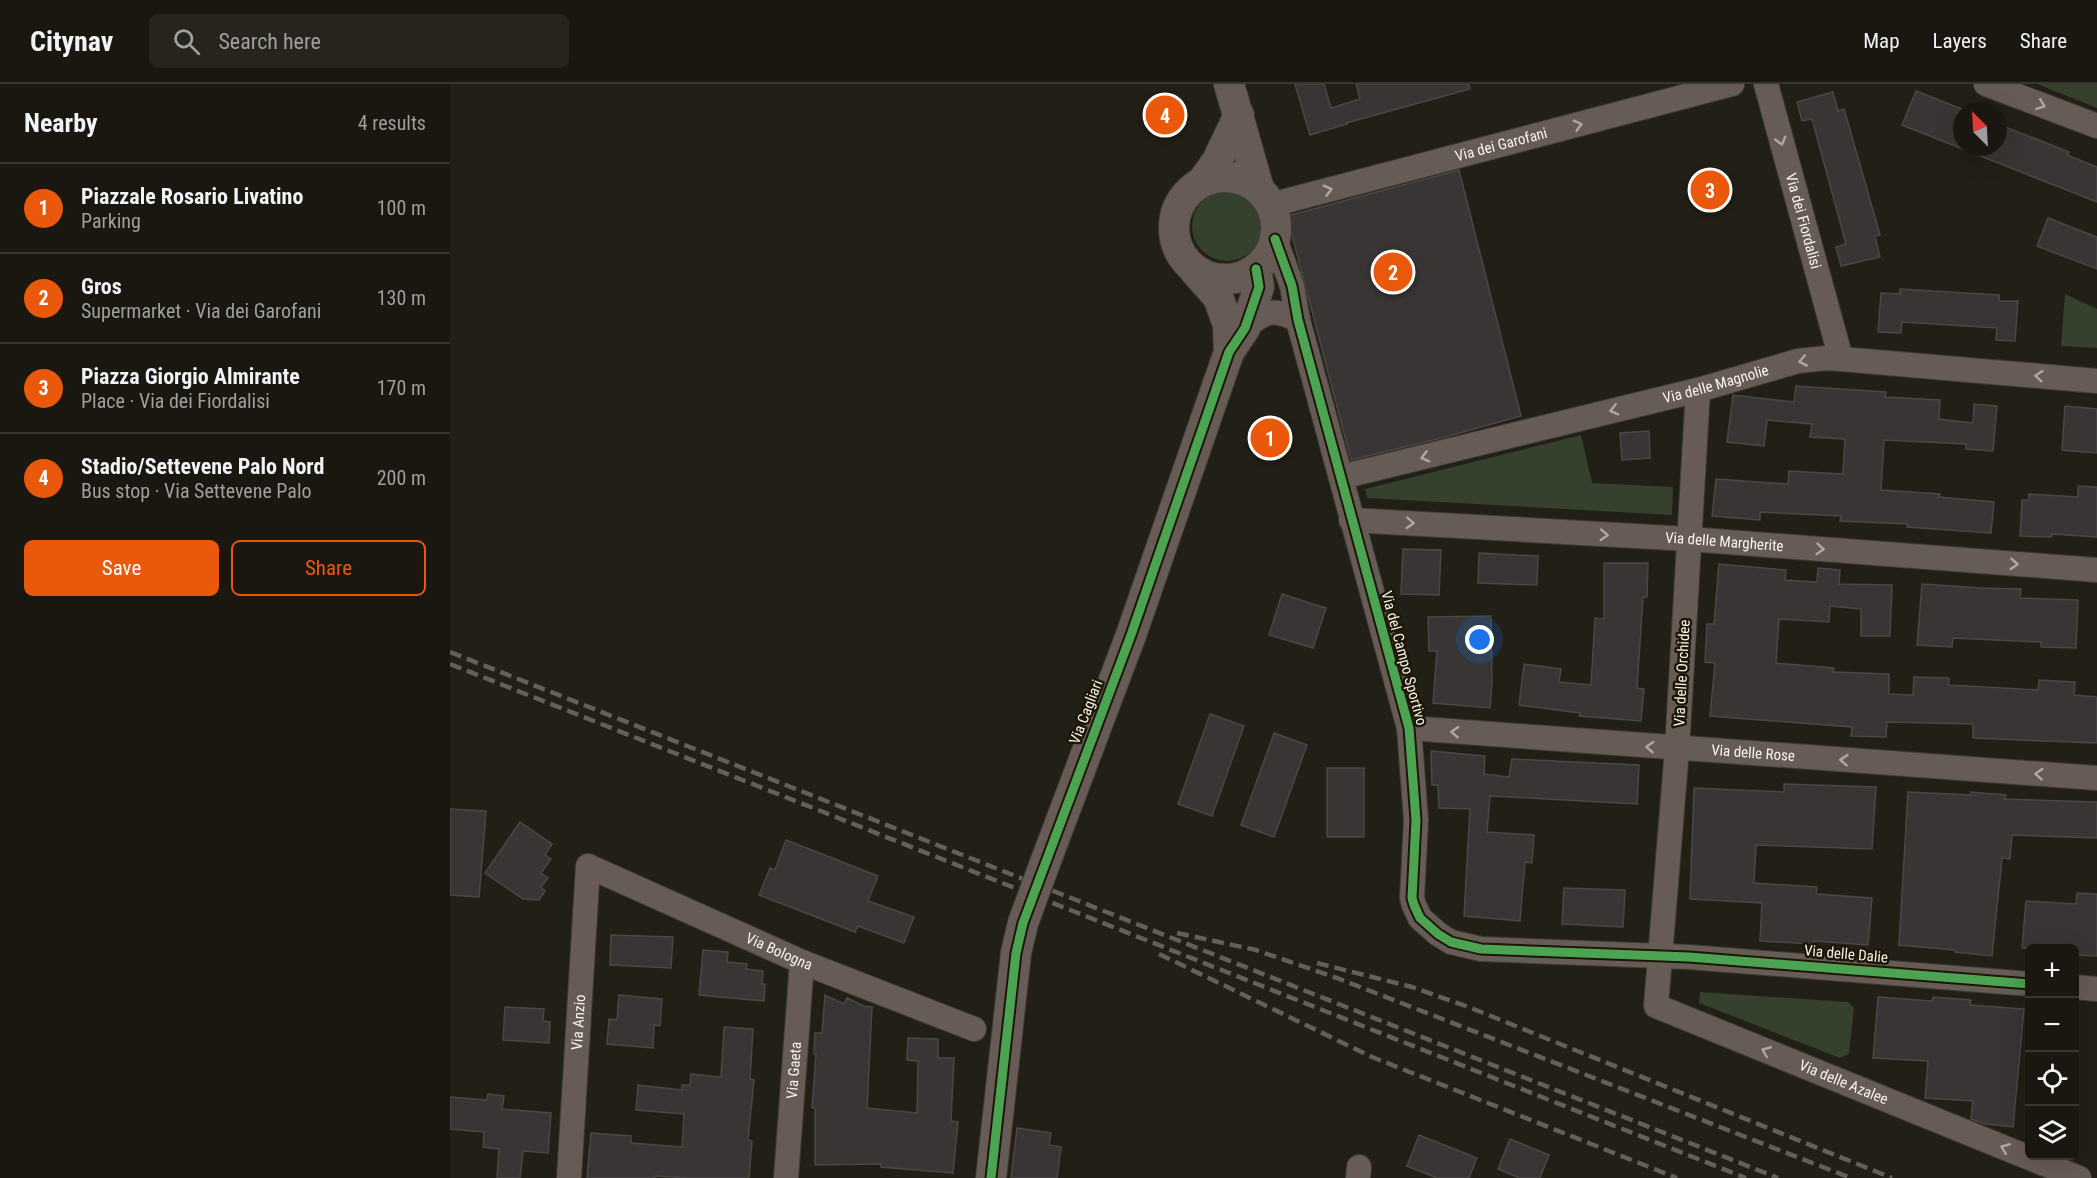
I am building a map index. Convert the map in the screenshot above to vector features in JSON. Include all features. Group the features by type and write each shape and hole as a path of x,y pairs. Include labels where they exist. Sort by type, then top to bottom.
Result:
{"street":[{"path":"1229,84 1265,197 1276,222 1275,239 1271,251 1256,269 1241,277 1225,280 1209,277 1194,270 1184,260 1177,249 1173,225 1176,211 1182,199 1191,189 1217,177 1232,177 1246,181 1265,197"},
{"name":"Via dei Garofani","path":"1265,197 1732,84"},
{"name":"Via dei Fiordalisi","path":"1766,84 1841,359"},
{"path":"1986,84 2097,126"},
{"path":"1202,182 1217,161 1239,115"},
{"name":"Via del Campo Sportivo","path":"1275,239 1292,286 1297,316 1409,728 1416,820 1412,898 1417,912 1425,923 1444,939 1473,948 1659,955"},
{"name":"Via Cagliari","path":"990,1178 1014,963 1023,923 1131,635 1237,340 1259,287 1256,269"},
{"name":"Via del Campo Sportivo","path":"1256,269 1270,280 1297,316"},
{"name":"Via Cagliari","path":"1194,270 1218,297 1228,325 1237,340"},
{"path":"1237,340 1258,317 1270,311 1297,316"},
{"name":"Via delle Magnolie","path":"1341,477 1698,390 1798,361 1827,358 2097,381"},
{"name":"Via delle Orchidee","path":"1659,955 1677,749 1698,390"},
{"name":"Via delle Margherite","path":"1351,520 1689,539 2097,570"},
{"name":"Via delle Rose","path":"1409,728 2097,778"},
{"name":"Via Bologna","path":"588,866 802,962 974,1029"},
{"name":"Via Anzio","path":"569,1178 588,866"},
{"name":"Via delle Dalie","path":"1659,955 2025,984"},
{"name":"Via delle Azalee","path":"1659,955 1656,1006 2079,1178"},
{"name":"Via Gaeta","path":"786,1178 802,962"},
{"path":"2079,987 2097,989"}],"green space":[{"path":"2037,84 2097,84 2097,108"},
{"path":"1220,191 1234,191 1247,197 1256,206 1262,219 1260,239 1252,251 1234,261 1220,261 1207,255 1198,246 1192,233 1192,219 1198,206 1207,197"},
{"path":"2065,294 2097,309 2097,348 2061,346"},
{"path":"1581,435 1592,483 1673,487 1672,515 1367,498 1365,489"},
{"path":"1700,992 1848,1002 1854,1008 1849,1054 1840,1058 1699,1003"}],"building":[{"path":"1295,84 1324,84 1331,108 1360,99 1356,84 1469,84 1470,89 1310,135"},
{"path":"1916,91 1953,105 1953,145 1902,125"},
{"path":"1833,92 1838,111 1844,109 1880,235 1875,236 1880,257 1841,266 1836,247 1846,244 1812,119 1802,121 1797,102"},
{"path":"2007,128 2069,152 2067,155 2097,167 2097,202 1981,156 2007,156"},
{"path":"1459,170 1521,416 1351,460 1287,216"},
{"path":"2048,218 2097,237 2097,269 2037,246"},
{"path":"1900,289 1999,295 1999,301 2018,301 2015,341 1996,340 1997,328 1902,322 1901,333 1878,332 1881,293 1900,294"},
{"path":"1796,386 1886,392 1885,397 1940,400 1939,419 1973,423 1974,404 1997,406 1993,451 1966,449 1966,444 1884,440 1881,490 1940,494 1939,497 1994,502 1991,533 1907,527 1908,524 1840,521 1841,516 1760,512 1760,520 1712,516 1716,479 1788,484 1789,471 1843,474 1845,439 1810,437 1812,424 1767,420 1764,446 1727,442 1733,395 1794,402"},
{"path":"2065,406 2097,409 2097,453 2062,450"},
{"path":"1649,431 1650,458 1622,460 1620,433"},
{"path":"2078,486 2097,487 2097,537 2052,534 2051,537 2020,536 2022,500 2029,500 2029,494 2078,497"},
{"path":"1403,549 1441,550 1439,595 1401,594"},
{"path":"1479,553 1538,556 1537,585 1478,583"},
{"path":"1604,563 1648,563 1647,597 1643,597 1637,688 1644,689 1641,721 1579,716 1580,713 1519,705 1524,664 1561,669 1559,682 1591,685 1595,618 1604,619"},
{"path":"1719,564 1786,570 1785,580 1817,582 1818,568 1840,570 1839,584 1892,585 1890,636 1861,636 1861,609 1830,606 1829,622 1779,619 1776,663 1834,668 1833,672 1889,674 1889,694 1913,695 1914,677 1949,678 1949,685 2038,690 2039,680 2075,682 2074,695 2097,697 2097,743 1973,738 1973,724 1887,722 1886,737 1851,736 1852,727 1710,716 1715,663 1705,662 1707,624 1714,624"},
{"path":"1922,584 2021,589 2020,598 2078,600 2076,648 2041,647 2041,642 1953,638 1952,647 1917,645"},
{"path":"1282,594 1326,608 1313,648 1269,635"},
{"path":"1491,616 1490,708 1433,703 1437,651 1429,651 1428,617"},
{"path":"1210,714 1244,726 1212,816 1178,804"},
{"path":"1274,733 1307,745 1274,837 1241,825"},
{"path":"1431,751 1485,756 1484,774 1509,777 1512,759 1639,765 1637,804 1490,796 1487,832 1534,835 1532,863 1525,862 1520,921 1464,916 1470,809 1439,808 1438,785 1432,785"},
{"path":"1327,768 1364,768 1364,837 1327,837"},
{"path":"1784,784 1876,787 1872,849 1756,845 1754,883 1817,887 1816,894 1872,898 1868,945 1814,941 1813,944 1760,941 1762,903 1690,899 1694,788 1784,792"},
{"path":"1908,792 1971,795 1971,792 2006,795 2005,799 2097,802 2097,838 2012,835 2010,859 2002,858 1992,956 1899,945"},
{"path":"450,809 486,811 479,897 450,895"},
{"path":"520,822 552,844 545,855 551,859 541,873 548,878 541,887 545,891 539,900 523,899 485,873"},
{"path":"786,840 878,876 868,901 914,917 904,943 858,926 855,932 759,895 770,868 775,870"},
{"path":"1564,888 1625,890 1623,927 1562,924"},
{"path":"2077,893 2097,894 2097,956 2079,955 2079,944 2025,944 2025,948 2022,948 2026,901 2076,904"},
{"path":"611,935 673,937 671,968 610,965"},
{"path":"703,950 728,952 727,962 747,964 746,969 763,971 764,1001 699,995"},
{"path":"619,995 662,999 660,1026 654,1025 653,1048 607,1044 609,1019 617,1020"},
{"path":"825,995 844,1004 847,998 872,1007 867,1108 917,1113 918,1061 907,1060 908,1038 938,1039 938,1058 954,1058 951,1121 958,1122 953,1173 881,1167 881,1164 815,1165 815,1108 812,1108 816,1054 814,1054 815,1033 822,1033"},
{"path":"1878,997 1932,1001 1933,997 1971,1000 1970,1005 2024,1009 2013,1127 1985,1124 1971,1119 1973,1101 1925,1098 1928,1061 1873,1058"},
{"path":"505,1007 544,1009 543,1021 550,1022 549,1043 503,1040"},
{"path":"724,1027 753,1029 750,1079 754,1080 748,1140 752,1141 749,1178 655,1176 655,1178 587,1178 591,1133 631,1136 631,1143 682,1147 684,1114 636,1110 638,1085 682,1090 682,1085 690,1085 691,1074 721,1077"},
{"path":"488,1094 504,1096 502,1109 551,1113 548,1153 523,1151 520,1178 497,1178 499,1149 483,1147 484,1132 450,1129 450,1097 487,1100"},
{"path":"1017,1128 1051,1133 1049,1145 1061,1147 1057,1178 1011,1178"},
{"path":"1419,1135 1477,1158 1469,1178 1437,1178 1407,1166"},
{"path":"1510,1139 1549,1155 1540,1178 1520,1178 1498,1169"}],"railway":[{"path":"450,652 1778,1178"},
{"path":"450,664 1746,1178"},
{"path":"1177,933 1256,950 1337,978 1851,1178"},
{"path":"1159,954 1372,1057 1677,1178"},
{"path":"1317,963 1412,987 1466,1006 1892,1178"}],"cycle path":[{"path":"1275,239 1292,286 1298,320 1409,728 1416,820 1412,898 1420,918 1451,942 1481,949 1689,957 2025,984"},
{"path":"991,1178 1016,953 1023,923 1131,635 1229,352 1245,328 1259,287 1256,269"}],"place":[{"name":"Stadio/Settevene Palo Nord","path":"1165,115"},
{"name":"Piazza Giorgio Almirante","path":"1710,190"},
{"name":"Gros","path":"1393,272"},
{"name":"Piazzale Rosario Livatino","path":"1270,438"}]}
